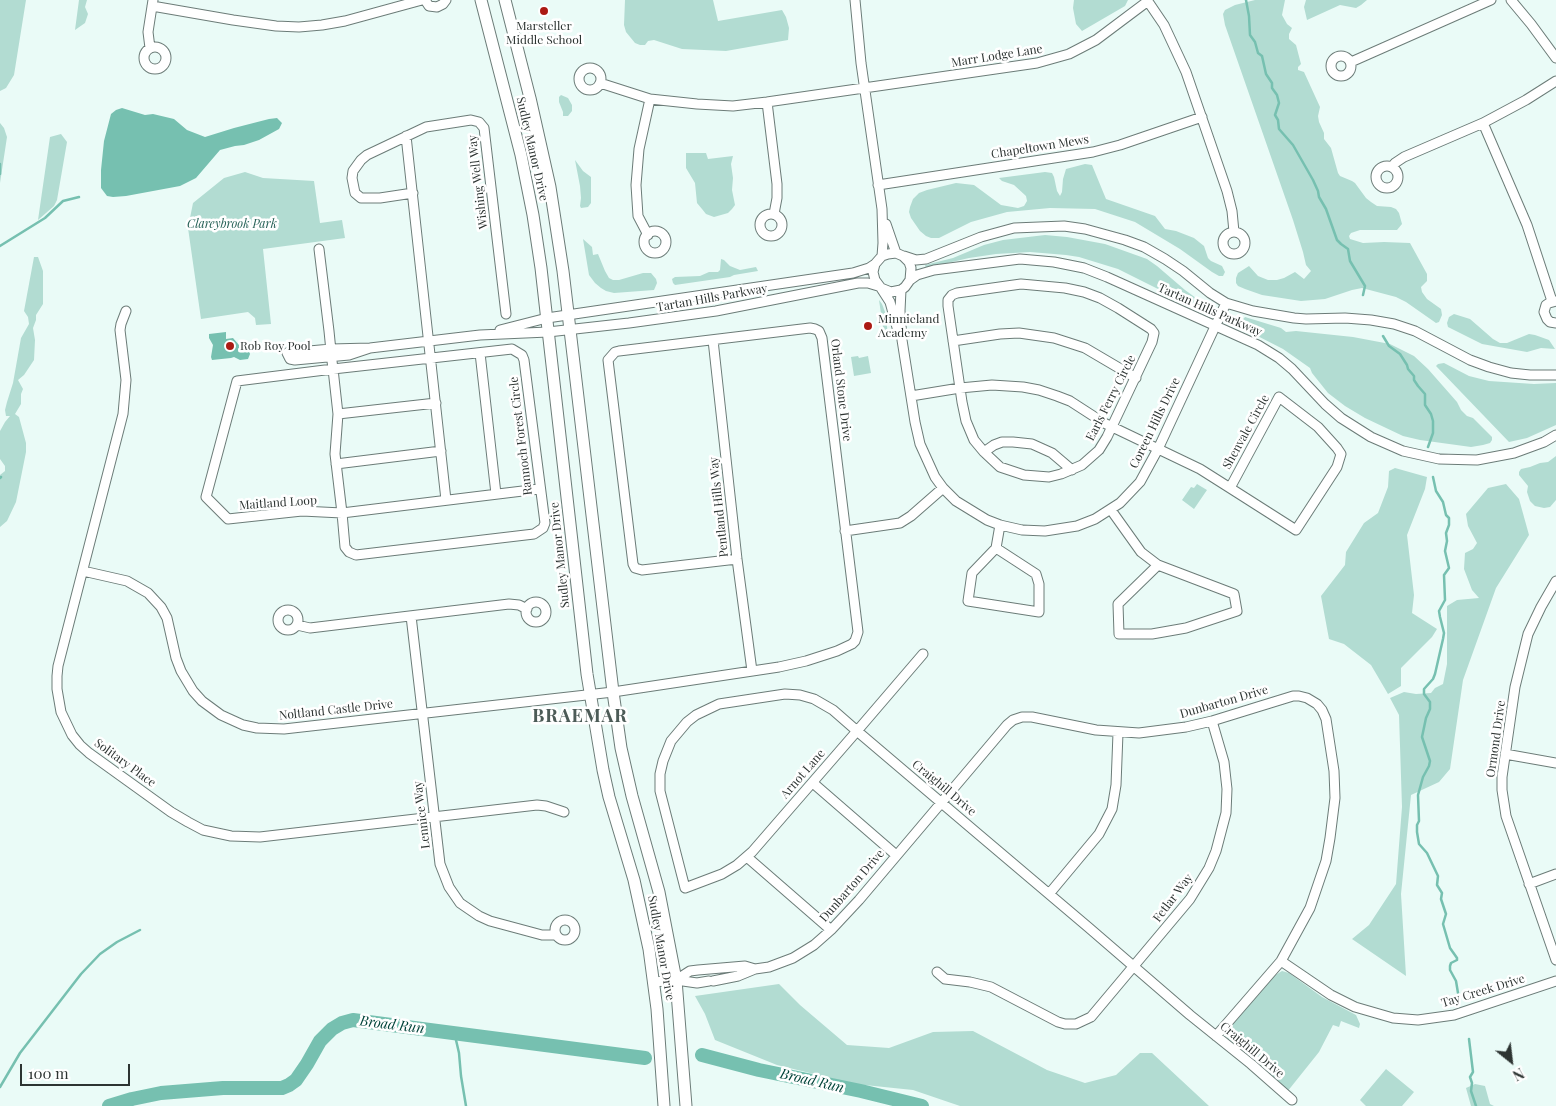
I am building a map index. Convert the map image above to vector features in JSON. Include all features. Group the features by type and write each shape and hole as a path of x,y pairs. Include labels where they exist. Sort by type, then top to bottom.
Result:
{"main road":[{"name":"Sudley Manor Drive","path":"482,0 521,155 533,216 590,695 603,770 642,915 654,982 664,1106"},
{"name":"Sudley Manor Drive","path":"505,0 550,187 570,330 621,748 632,796 659,892 676,980 686,1106"}],"street":[{"path":"150,48 148,32 152,3 233,20 299,27 345,21 424,0 429,6 437,7 446,0"},
{"path":"856,0 864,88 882,209 882,256 876,264 874,276 880,287"},
{"path":"1351,62 1490,0"},
{"path":"1511,0 1556,58"},
{"path":"1147,1 1164,26 1186,72 1227,191 1232,211 1234,232"},
{"name":"Marr Lodge Lane","path":"600,83 650,99 733,106 1038,63 1069,54 1096,40 1147,1"},
{"path":"1392,167 1404,157 1483,123 1526,100 1556,81"},
{"path":"648,234 638,216 636,185 638,149 650,99"},
{"path":"767,102 777,184 774,214"},
{"name":"Chapeltown Mews","path":"878,185 1092,152 1120,145 1202,117"},
{"name":"Wishing Well Way","path":"413,193 380,198 361,198 355,193 352,182 353,171 367,155 406,136 435,125 471,120 483,125 506,314"},
{"path":"1483,123 1527,225 1554,301 1546,305 1544,312 1550,322 1556,323"},
{"path":"406,136 446,500"},
{"path":"882,209 899,255 909,262 912,268 910,280"},
{"name":"Tartan Hills Parkway","path":"882,256 888,254 916,260 926,259 981,237 1014,228 1064,226 1085,229 1144,247 1165,259 1226,303 1253,311 1294,318 1353,318 1394,324 1415,331 1470,360 1489,367 1510,373 1556,375"},
{"path":"319,249 338,414 336,464 342,513 539,489"},
{"name":"Tartan Hills Parkway","path":"480,335 570,330 707,313 858,283 880,287 891,292 901,290 917,275 934,270 1020,259 1054,262 1084,268 1107,277 1258,345 1292,369 1325,404 1358,430 1403,451 1439,459 1477,460 1514,453 1544,442 1556,435"},
{"name":"Tartan Hills Parkway","path":"480,335 546,318 853,273 876,264"},
{"name":"Earls Ferry Circle","path":"1022,284 1065,288 1100,298 1151,329 1154,333 1136,378 1099,450 1082,465 1049,477 1024,475 1000,467 984,452 969,431 960,388 948,302 952,295 957,293 1022,284"},
{"name":"Coreen Hills Drive","path":"880,287 890,302 896,326 902,340"},
{"name":"Coreen Hills Drive","path":"901,290 902,340 920,444 928,464 943,488 956,501 971,511 1000,525 1022,530 1044,531 1077,526 1095,519 1111,510 1128,496 1140,482 1158,449 1226,303"},
{"name":"Solitary Place","path":"126,311 120,330 126,380 123,414 58,666 57,689 61,712 72,735 89,753 170,812 203,830 231,836 260,837 537,805 564,812"},
{"name":"Orland Stone Drive","path":"613,692 806,661 837,651 855,641 858,632 822,338 819,331 810,328 619,351 608,360 635,568 642,570 737,559"},
{"path":"953,341 1019,333 1054,338 1085,348 1136,378"},
{"path":"331,353 480,335"},
{"name":"Pentland Hills Way","path":"713,340 737,559 752,671"},
{"name":"Rannoch Forest Circle","path":"333,369 512,349 522,355 545,523 543,528 534,534 356,554 349,552 345,547 342,513"},
{"path":"480,353 496,494"},
{"name":"Maitland Loop","path":"333,369 238,381 206,498 228,519 302,511 342,513"},
{"name":"Shenvale Circle","path":"911,396 992,385 1009,385 1039,390 1070,401 1112,427 1200,469 1296,530 1338,467 1340,454 1318,427 1279,397 1230,488"},
{"path":"338,414 436,403"},
{"path":"984,452 1002,442 1032,444 1052,453 1072,470"},
{"path":"336,464 440,451"},
{"path":"845,531 900,523 911,516 943,488"},
{"path":"1111,510 1142,552 1158,565 1234,594 1236,610 1186,628 1152,634 1118,634 1118,604 1158,565"},
{"path":"996,548 1036,574 1039,584 1039,612 968,601 972,573 996,548 1000,525"},
{"name":"Noltland Castle Drive","path":"83,571 127,581 138,586 155,599 167,618 176,658 187,682 202,701 212,710 233,721 257,728 284,729 613,692"},
{"name":"Ormond Drive","path":"1556,581 1528,634 1515,687 1502,777 1503,802 1510,830 1556,960"},
{"path":"297,625 310,628 509,604 519,605 526,609"},
{"name":"Lennice Way","path":"411,616 440,864 444,876 460,903 469,910 490,921 542,934 556,935"},
{"name":"Arnot Lane","path":"685,888 718,876 747,857 923,654"},
{"name":"Craighill Drive","path":"685,888 663,806 660,784 660,774 666,752 678,731 687,722 706,709 719,704 785,694 800,695 825,704 1292,1100"},
{"name":"Dunbarton Drive","path":"654,982 676,980 697,983 724,979 745,974 755,969 769,967 793,958 814,945 860,900 896,854 1013,720 1032,717 1069,726 1118,733 1138,733 1212,721 1293,696 1299,696 1312,701 1322,710 1326,719 1334,771 1335,798 1330,838 1323,869 1300,928 1281,962 1216,1036"},
{"name":"Fetlar Way","path":"937,972 945,979 991,987 1058,1022 1071,1024 1083,1022 1091,1016 1190,900 1209,868 1216,851 1226,813 1228,789 1224,762 1212,721"},
{"path":"1048,894 1099,834 1106,823 1112,809 1116,785 1118,733"},
{"path":"1505,754 1556,763"},
{"path":"812,783 896,854"},
{"path":"747,857 831,930"},
{"path":"1529,884 1556,874"},
{"name":"Tay Creek Drive","path":"1281,962 1331,995 1355,1007 1393,1018 1418,1020 1454,1015 1556,981"},
{"name":"Dunbarton Drive","path":"676,980 682,975 698,970 745,966 755,969"},
{"name":"Dunbarton Drive","path":"697,983 703,986 713,985 724,979"}],"green space":[{"path":"0,0 26,0 14,75 6,88 0,91"},
{"path":"79,0 87,0 85,7 88,14 85,23 75,30"},
{"path":"625,0 713,0 718,21 782,10 789,28 788,40 726,51 682,49 654,40 648,41 645,45 640,45 635,43 626,32 624,25"},
{"path":"1074,0 1128,0 1125,6 1082,31 1076,24 1073,8"},
{"path":"1255,0 1285,0 1282,15 1287,24 1292,28 1289,39 1296,45 1301,64 1298,70 1304,72 1320,107 1319,122 1324,133 1324,139 1331,148 1340,176 1355,183 1366,198 1377,206 1391,207 1399,213 1402,224 1397,230 1360,230 1351,233 1350,239 1363,243 1410,243 1427,274 1427,281 1421,287 1422,292 1427,299 1441,309 1442,315 1439,322 1436,323 1396,297 1362,288 1325,299 1301,301 1262,295 1238,286 1236,283 1238,273 1249,266 1258,276 1268,280 1284,278 1295,272 1304,279 1311,271 1306,265 1293,220 1225,25 1223,14 1225,10 1235,5"},
{"path":"1306,0 1367,0 1356,8 1340,5 1307,20 1304,7"},
{"path":"561,95 568,98 572,105 572,111 568,116 563,116 559,102"},
{"path":"0,123 7,137 0,183"},
{"path":"61,134 67,142 57,200 54,206 38,220 50,137"},
{"path":"686,153 706,153 708,159 733,156 731,164 732,190 735,205 728,213 714,217 706,214 697,203 695,183 686,168"},
{"path":"575,160 583,171 591,177 591,203 588,207 581,208 580,206 580,186"},
{"path":"1085,164 1092,165 1106,199 1155,216 1165,229 1194,238 1204,246 1211,261 1222,266 1225,272 1223,276 1212,272 1180,249 1135,222 1095,209 1050,208 1007,212 971,222 939,238 931,238 920,231 909,212 913,199 919,193 956,183 974,185 1001,205 1018,208 1024,206 1027,201 1026,196 1014,185 999,178 1045,172 1052,173 1060,196 1066,169"},
{"name":"Clareybrook Park","path":"245,172 263,178 314,181 320,223 342,220 345,238 263,249 271,324 256,325 255,318 248,312 201,319 188,228 193,203 224,178"},
{"path":"1045,235 1105,244 1147,259 1207,306 1178,299 1118,269 1066,255 1030,252 996,254 926,268 925,265 953,258 984,245 1003,240"},
{"path":"583,239 592,247 593,255 598,254 609,278 619,280 643,273 651,273 657,283 654,290 614,293 601,288 589,275"},
{"path":"34,257 38,257 43,271 43,304 36,315 33,328 35,340 34,360 24,375 18,380 23,389 21,404 15,414 19,417 26,443 26,452 16,502 7,521 0,527 0,475 5,471 5,466 0,459 0,431 10,416 6,416 5,410 13,383 21,338 29,324 28,317 24,311"},
{"path":"721,259 730,266 740,270 756,267 758,271 675,285 673,283 672,279 675,277 700,276 709,272 718,272"},
{"path":"879,300 885,312 888,334 884,334"},
{"path":"1454,314 1470,319 1500,343 1507,343 1529,334 1549,340 1555,349 1541,348 1527,352 1482,344 1448,327 1449,317"},
{"path":"1245,317 1281,328 1286,332 1296,331 1353,337 1390,344 1414,356 1428,369 1457,402 1461,410 1467,416 1473,418 1492,437 1492,440 1490,443 1471,447 1420,440 1403,436 1365,418 1328,393 1310,368 1283,349 1240,327 1239,324"},
{"path":"858,356 859,358 868,356 871,373 854,376 851,357"},
{"path":"1444,363 1469,376 1489,381 1534,384 1556,383 1556,425 1527,438 1509,442 1436,366"},
{"path":"1556,456 1556,500 1550,507 1535,506 1530,501 1527,492 1528,486 1519,475 1519,472 1521,469 1548,462"},
{"path":"1395,468 1427,477 1425,489 1407,535 1414,595 1412,613 1437,629 1432,637 1401,668 1401,686 1388,694 1371,665 1344,644 1329,639 1321,596 1345,565 1346,552 1364,523 1378,513 1388,487 1389,471"},
{"path":"1197,484 1207,490 1194,509 1182,500 1191,487 1194,488"},
{"path":"1506,484 1519,499 1529,535 1496,588 1463,680 1450,769 1439,782 1411,795 1401,894 1406,976 1352,939 1369,925 1396,884 1402,807 1399,715 1390,698 1404,692 1416,694 1431,693 1435,688 1443,684 1447,664 1447,606 1457,600 1479,598 1472,590 1464,569 1465,553 1473,549 1477,543 1468,526 1466,514 1488,488"},
{"path":"1282,971 1289,973 1322,997 1356,1015 1360,1024 1359,1028 1341,1021 1339,1027 1333,1025 1319,1052 1287,1092 1230,1042 1226,1036 1228,1029 1274,976"},
{"path":"779,984 800,1005 847,1045 889,1048 933,1032 973,1031 1047,1070 1085,1083 1116,1075 1140,1053 1152,1053 1209,1106 960,1106 913,1090 855,1084 777,1065 715,1040 705,1014 695,996"},
{"path":"1386,1069 1414,1092 1402,1106 1366,1106 1360,1100"},
{"path":"1475,1084 1485,1086 1490,1104 1494,1106 1471,1106 1466,1088"}],"shaded area":[{"path":"122,108 145,115 153,114 174,119 187,130 205,137 269,119 277,118 282,123 279,129 259,140 220,150 196,178 180,186 113,197 107,196 101,188 101,170 104,141 111,114"},
{"name":"Rob Roy Pool","path":"226,332 226,339 233,338 239,345 247,345 250,354 248,359 240,360 234,357 212,360 213,345 209,334"}],"waterway":[{"path":"1246,0 1250,35 1255,42 1258,53 1262,56 1266,74 1277,95 1279,103 1275,115 1278,120 1279,129 1293,145 1313,180 1337,240 1348,249 1350,261 1365,286 1363,295"},
{"path":"0,164 0,174"},
{"path":"0,246 45,218 63,201 79,197"},
{"path":"1383,336 1389,346 1400,354 1414,376 1414,380 1425,394 1425,405 1433,421 1433,433 1428,447"},
{"path":"1433,477 1436,491 1443,502 1446,515 1449,518 1445,551 1449,568 1444,575 1445,600 1439,611 1444,633 1443,639 1435,674 1424,689 1424,694 1430,702 1430,709 1422,737 1430,761 1418,795 1419,821 1417,832 1419,844 1427,853 1438,876 1437,885 1442,893 1441,899 1446,914 1443,924 1450,948 1457,958 1457,960 1451,963 1450,970 1456,981 1458,993"},
{"path":"0,1087 20,1053 81,974 100,954 117,942 140,930"},
{"name":"Broad Run","path":"109,1106 161,1093 223,1088 282,1088 296,1080 320,1041 332,1029 342,1023 353,1020 645,1058"},
{"path":"453,1034 459,1053 466,1106"},
{"path":"1469,1039 1473,1072 1470,1077 1472,1083 1471,1091 1476,1106"},
{"name":"Broad Run","path":"702,1055 759,1070 922,1106"}],"place":[{"name":"Marsteller Middle School","path":"544,11"},
{"name":"Minnieland Academy","path":"868,326"},
{"name":"Rob Roy Pool","path":"230,346"}],"district":[{"name":"BRAEMAR","path":"580,716"}]}
